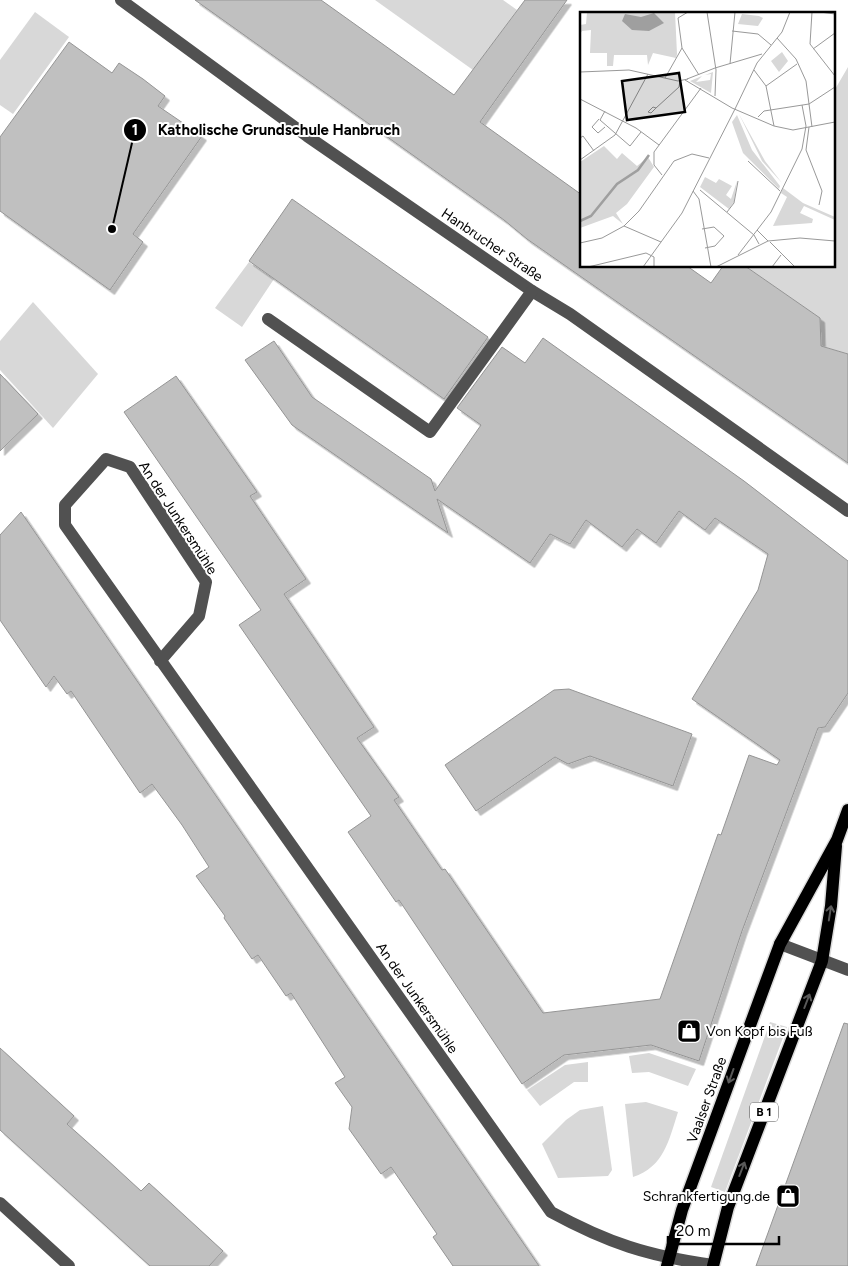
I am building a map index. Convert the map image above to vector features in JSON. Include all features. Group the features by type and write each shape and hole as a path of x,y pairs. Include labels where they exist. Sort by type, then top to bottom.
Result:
{"main road":[{"name":"Vaalser Straße","path":"668,1263 682,1210 780,944 837,840 848,810"},
{"name":"Vaalser Straße","path":"713,1266 728,1206 822,961 831,906 837,840"}],"street":[{"name":"Hanbrucher Straße","path":"121,0 306,136 532,291 570,314 848,511"},
{"path":"268,319 430,432 532,291"},
{"name":"An der Junkersmühle","path":"160,661 199,616 206,582 130,467 106,458 65,505 65,525 160,661 551,1212 608,1241 668,1263 713,1266"},
{"path":"780,944 848,970"},
{"path":"0,1203 69,1266"}],"shaded area":[{"path":"375,0 503,0 517,10 473,70"},
{"path":"35,12 69,37 13,114 0,105 0,60"},
{"path":"848,67 848,354 821,346 819,318 748,268 836,268 836,88"},
{"path":"249,262 274,279 242,327 215,308"},
{"path":"33,302 98,374 53,428 0,370 0,341"},
{"path":"770,1022 787,1027 725,1192 711,1187"},
{"path":"649,1053 696,1069 688,1086 649,1072 632,1073 629,1056"},
{"path":"588,1062 588,1082 574,1082 540,1106 527,1090 565,1065"},
{"path":"646,1102 678,1112 664,1151 652,1167 633,1177 625,1104"},
{"path":"603,1106 612,1170 608,1176 558,1178 542,1144 566,1120 580,1110"}],"building":[{"path":"195,0 321,0 454,95 525,0 567,0 480,122 580,194 580,268 690,268 711,283 722,268 748,268 820,318 821,346 848,354 848,463 527,239 504,220"},
{"path":"69,42 112,73 119,63 143,79 165,96 158,106 202,136 133,234 143,242 110,290 0,211 0,137"},
{"path":"292,199 488,337 444,399 249,261"},
{"path":"543,338 744,481 848,561 848,693 825,727 818,728 742,931 699,1061 651,1045 564,1055 522,1084 399,900 396,902 348,832 371,816 239,625 261,610 124,412 176,376 257,492 250,496 306,579 284,594 374,727 357,738 399,797 394,800 442,870 445,869 543,1013 660,999 718,834 721,835 749,755 777,765 780,760 692,699 758,590 768,554 715,518 705,530 679,511 656,543 637,529 622,547 586,520 570,544 550,534 530,563 437,499 448,533 292,425 245,360 274,341 312,397 431,479 435,491 481,425 457,408 502,347 525,363"},
{"path":"0,374 38,414 0,451"},
{"path":"21,512 539,1266 453,1266 433,1237 437,1234 391,1167 381,1174 349,1129 352,1107 335,1083 345,1077 291,993 286,996 258,955 252,959 224,918 225,916 196,876 209,867 182,825 152,784 140,793 71,691 67,694 54,676 46,687 0,620 0,535"},
{"path":"569,689 692,734 673,786 590,756 568,764 555,757 476,811 445,765 554,690"},
{"path":"844,1023 848,1024 848,1266 756,1266"},
{"path":"0,1048 74,1116 67,1124 141,1191 149,1183 223,1251 209,1266 150,1266 0,1130"}],"place":[{"name":"Katholische Grundschule Hanbruch","path":"112,229"},
{"name":"Von Kopf bis Fuß","path":"689,1031"},
{"name":"Schrankfertigung.de","path":"788,1196"}]}
